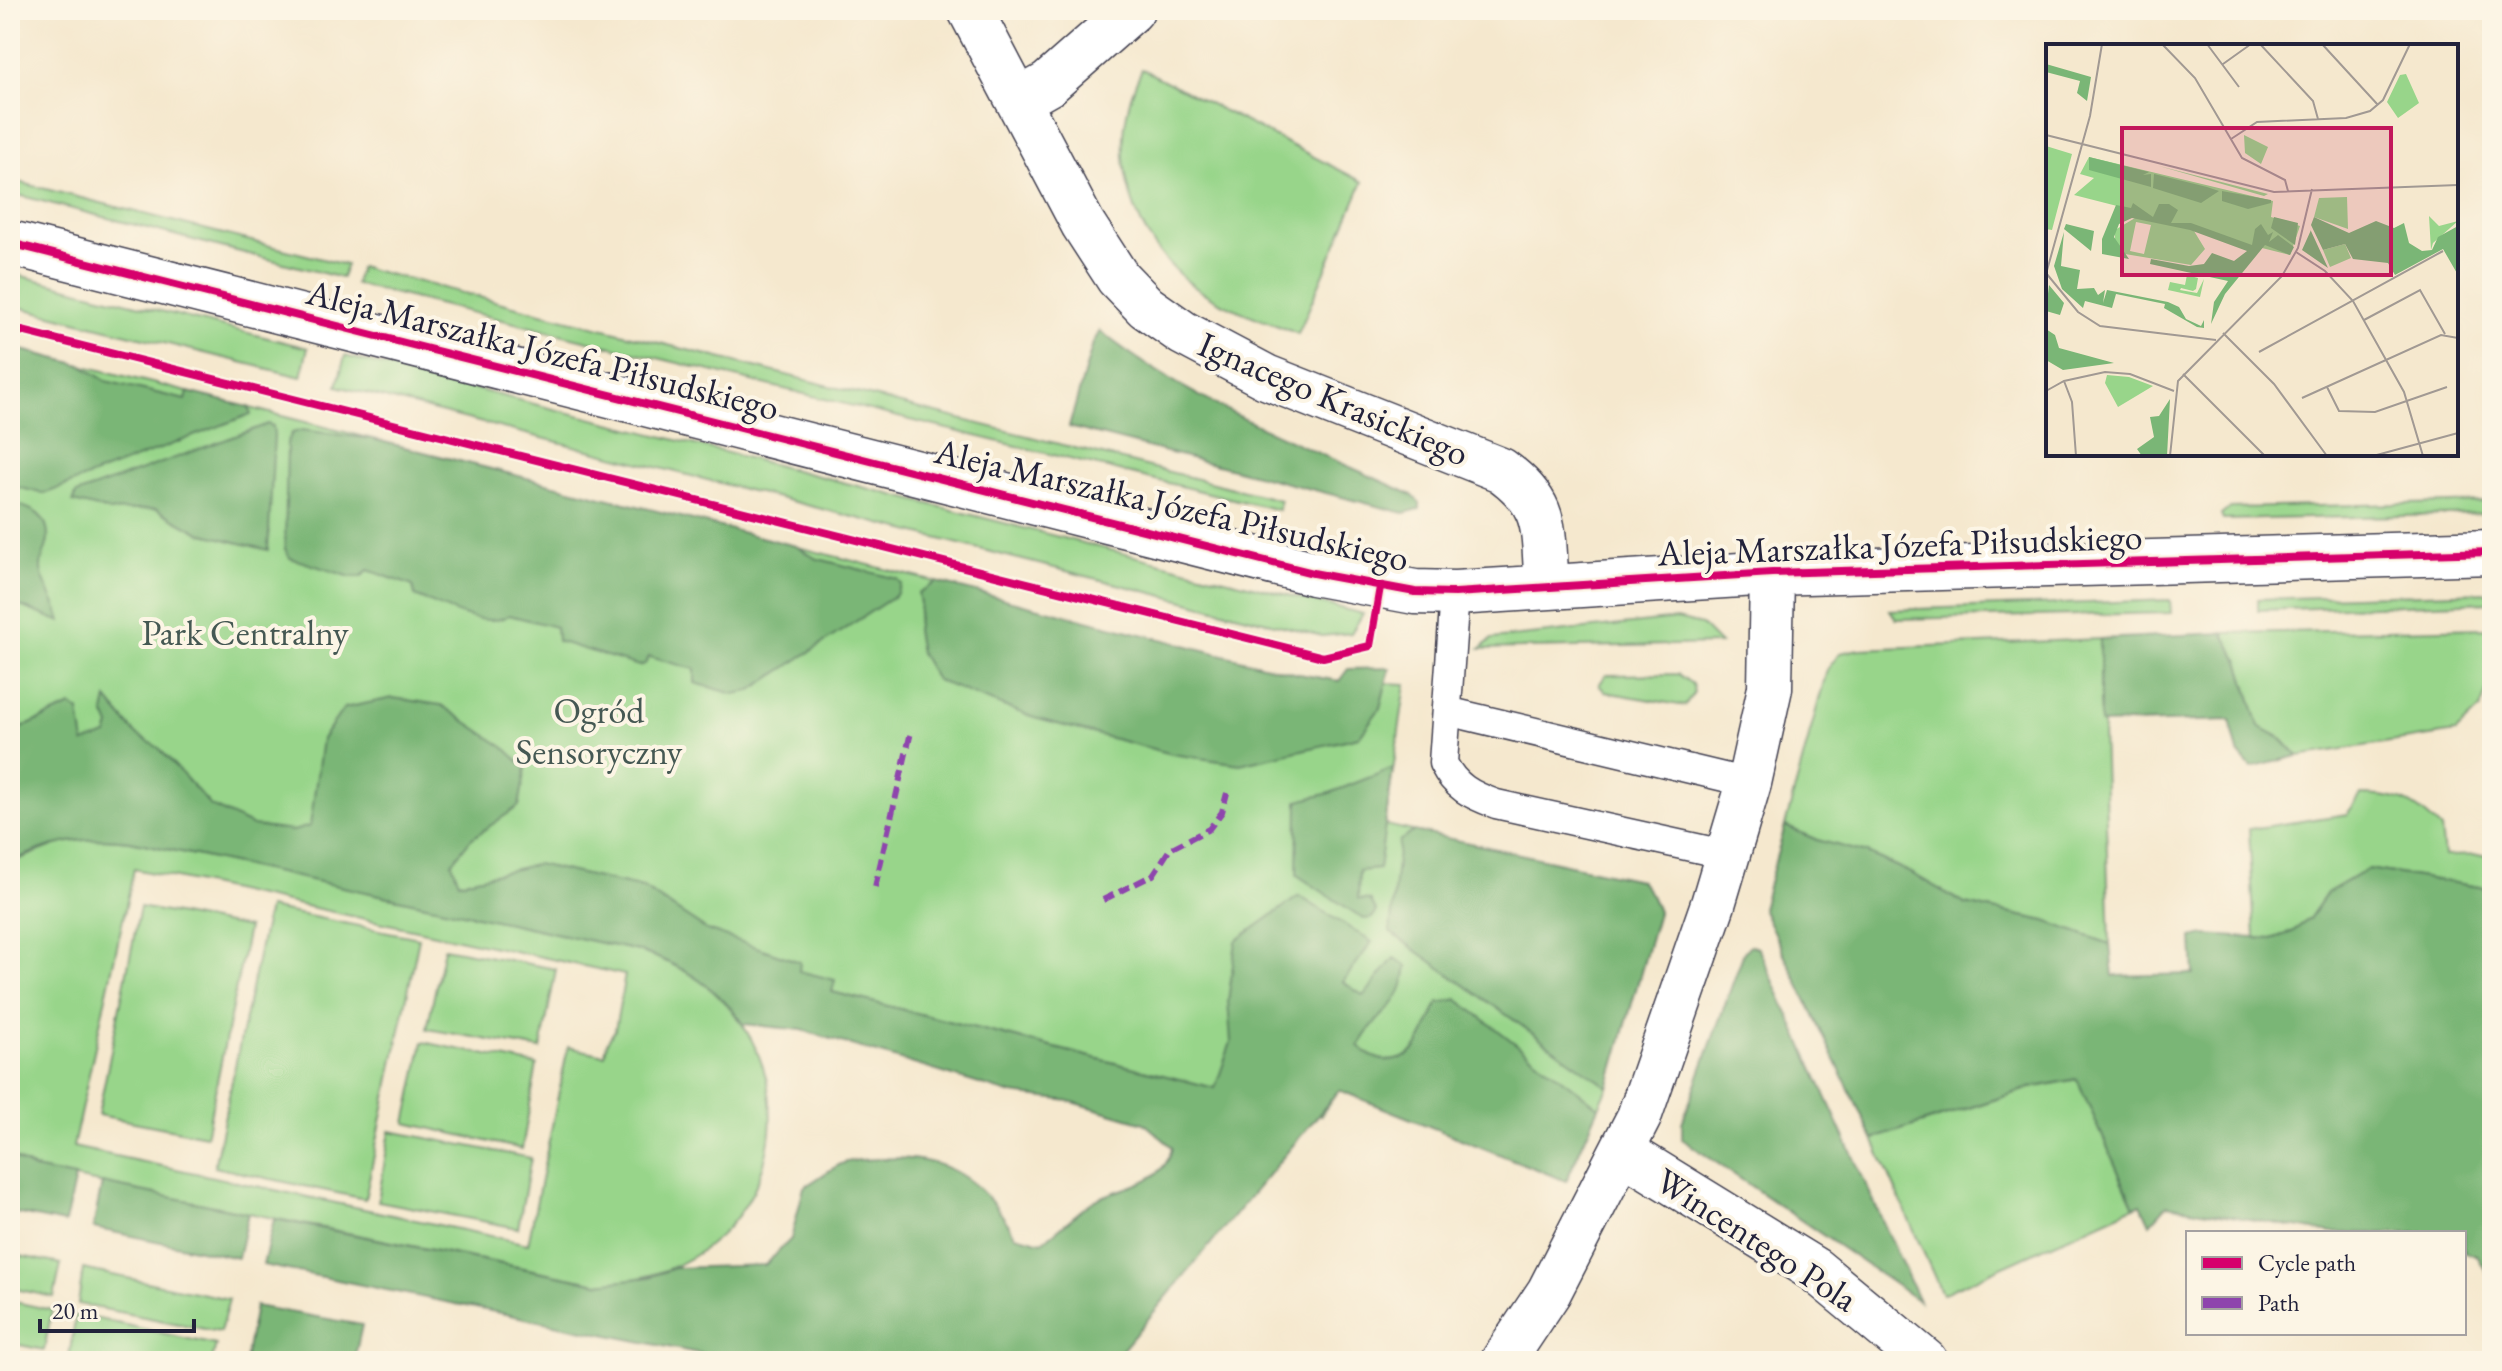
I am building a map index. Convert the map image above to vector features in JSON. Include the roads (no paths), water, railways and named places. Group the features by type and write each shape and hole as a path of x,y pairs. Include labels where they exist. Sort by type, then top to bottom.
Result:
{"street":[{"name":"Ignacego Krasickiego","path":"970,10 1091,237 1118,278 1146,307 1183,333 1266,377 1501,470 1523,486 1536,501 1547,587"},
{"path":"1018,101 1048,84 1132,10"},
{"name":"Aleja Marszałka Józefa Piłsudskiego","path":"10,243 1313,573 1403,590 1455,593 1772,573 2492,552"},
{"path":"1503,1361 1549,1292 1639,1117 1728,855 1749,783 1770,688 1772,573"},
{"name":"Wincentego Pola","path":"1623,1152 1815,1270 1925,1361"}],"lane":[{"path":"1455,593 1443,763 1452,781 1472,796 1496,804 1728,855"},
{"path":"1447,711 1749,783"}],"park label":[{"name":"Park Centralny","path":"245,632"},
{"name":"Ogród Sensoryczny","path":"599,730"}]}
